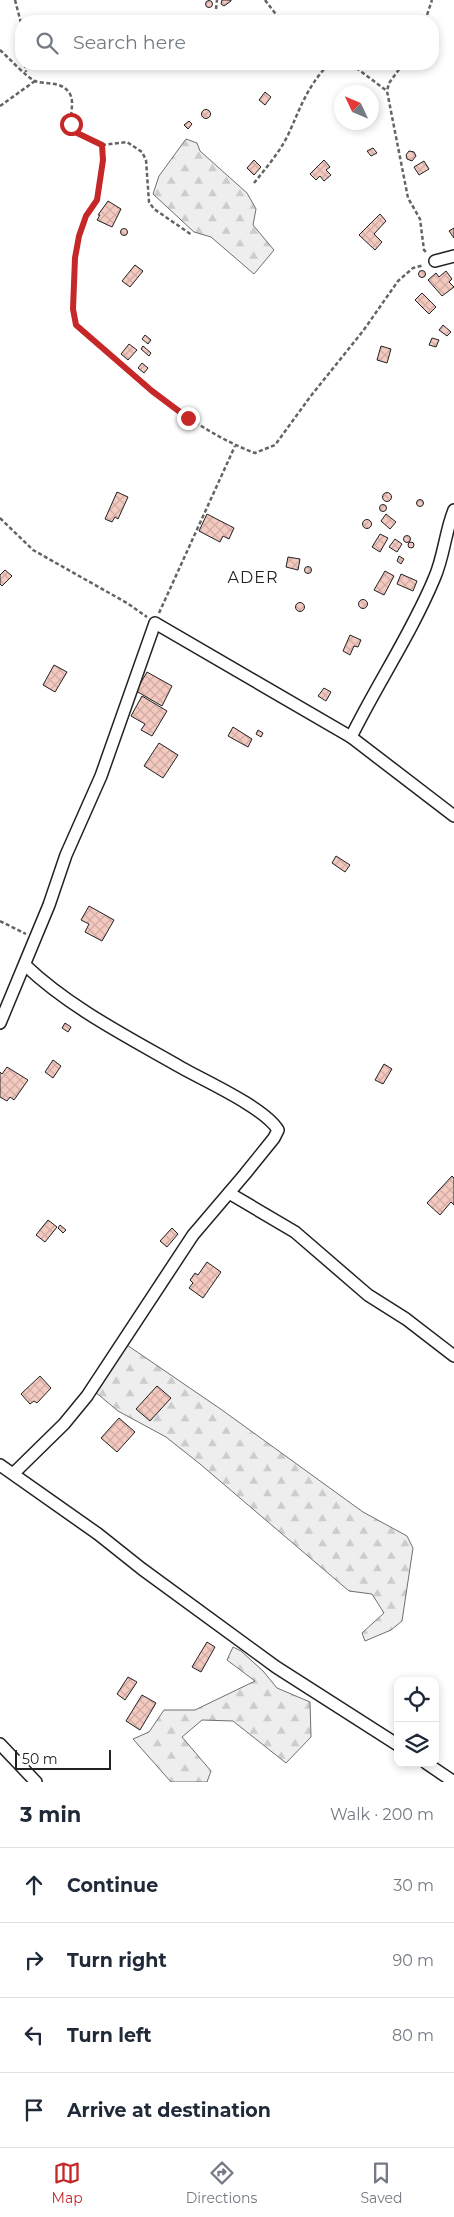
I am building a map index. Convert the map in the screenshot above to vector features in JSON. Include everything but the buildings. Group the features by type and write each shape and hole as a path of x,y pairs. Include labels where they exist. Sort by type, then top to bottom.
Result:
{"street":[{"path":"435,261 454,256"},
{"path":"351,737 377,685 407,635 435,578 454,510"},
{"path":"0,1023 35,940 66,855 101,776 155,622 351,737 454,816"},
{"path":"14,1473 64,1424 87,1396 193,1235 274,1138 278,1130 276,1126 247,1104 108,1026 77,1006 25,965"},
{"path":"229,1193 295,1232 368,1295 406,1319 454,1356"},
{"path":"1,1467 14,1473 98,1534 175,1594 276,1667 394,1742"},
{"path":"0,1744 36,1782"},
{"path":"432,1767 454,1782"}],"path":[{"path":"15,0 19,15"},
{"path":"216,9 217,0"},
{"path":"265,0 276,15"},
{"path":"427,15 432,0"},
{"path":"0,50 15,63"},
{"path":"24,70 35,81"},
{"path":"254,183 271,162 287,136 309,87 323,70"},
{"path":"359,70 387,91"},
{"path":"102,145 103,160 97,200 86,216 79,236 75,258 74,316 76,325 83,333 173,408 235,446 255,453 275,445 310,397 363,332 398,281 413,268 435,261 424,250 420,219 408,198 387,91 389,83 399,70"},
{"path":"0,106 35,81 49,82 62,87 70,93 73,107 71,124 75,132 102,145 127,142 142,152 146,160 149,202 154,209 192,235"},
{"path":"0,518 33,550 128,603 155,622 235,446"},
{"path":"0,922 35,940"}],"green space":[{"path":"186,139 197,143 200,151 247,193 256,209 253,225 274,250 254,274 211,237 194,232 153,194 159,176"},
{"path":"127,1345 222,1410 363,1512 407,1536 413,1548 402,1621 391,1630 365,1641 362,1633 384,1613 372,1594 349,1591 166,1437 118,1411 94,1391"},
{"path":"233,1647 241,1651 263,1671 277,1688 310,1702 311,1737 286,1763 233,1721 202,1720 182,1737 211,1771 207,1782 171,1782 133,1739 149,1732 164,1710 195,1710 255,1681 227,1660"}],"district":[{"name":"ADER","path":"253,577"}],"route":[{"path":"71,124 75,132 102,145 103,160 97,200 86,216 79,236 75,258 73,309 76,325 152,391 188,418"}]}
